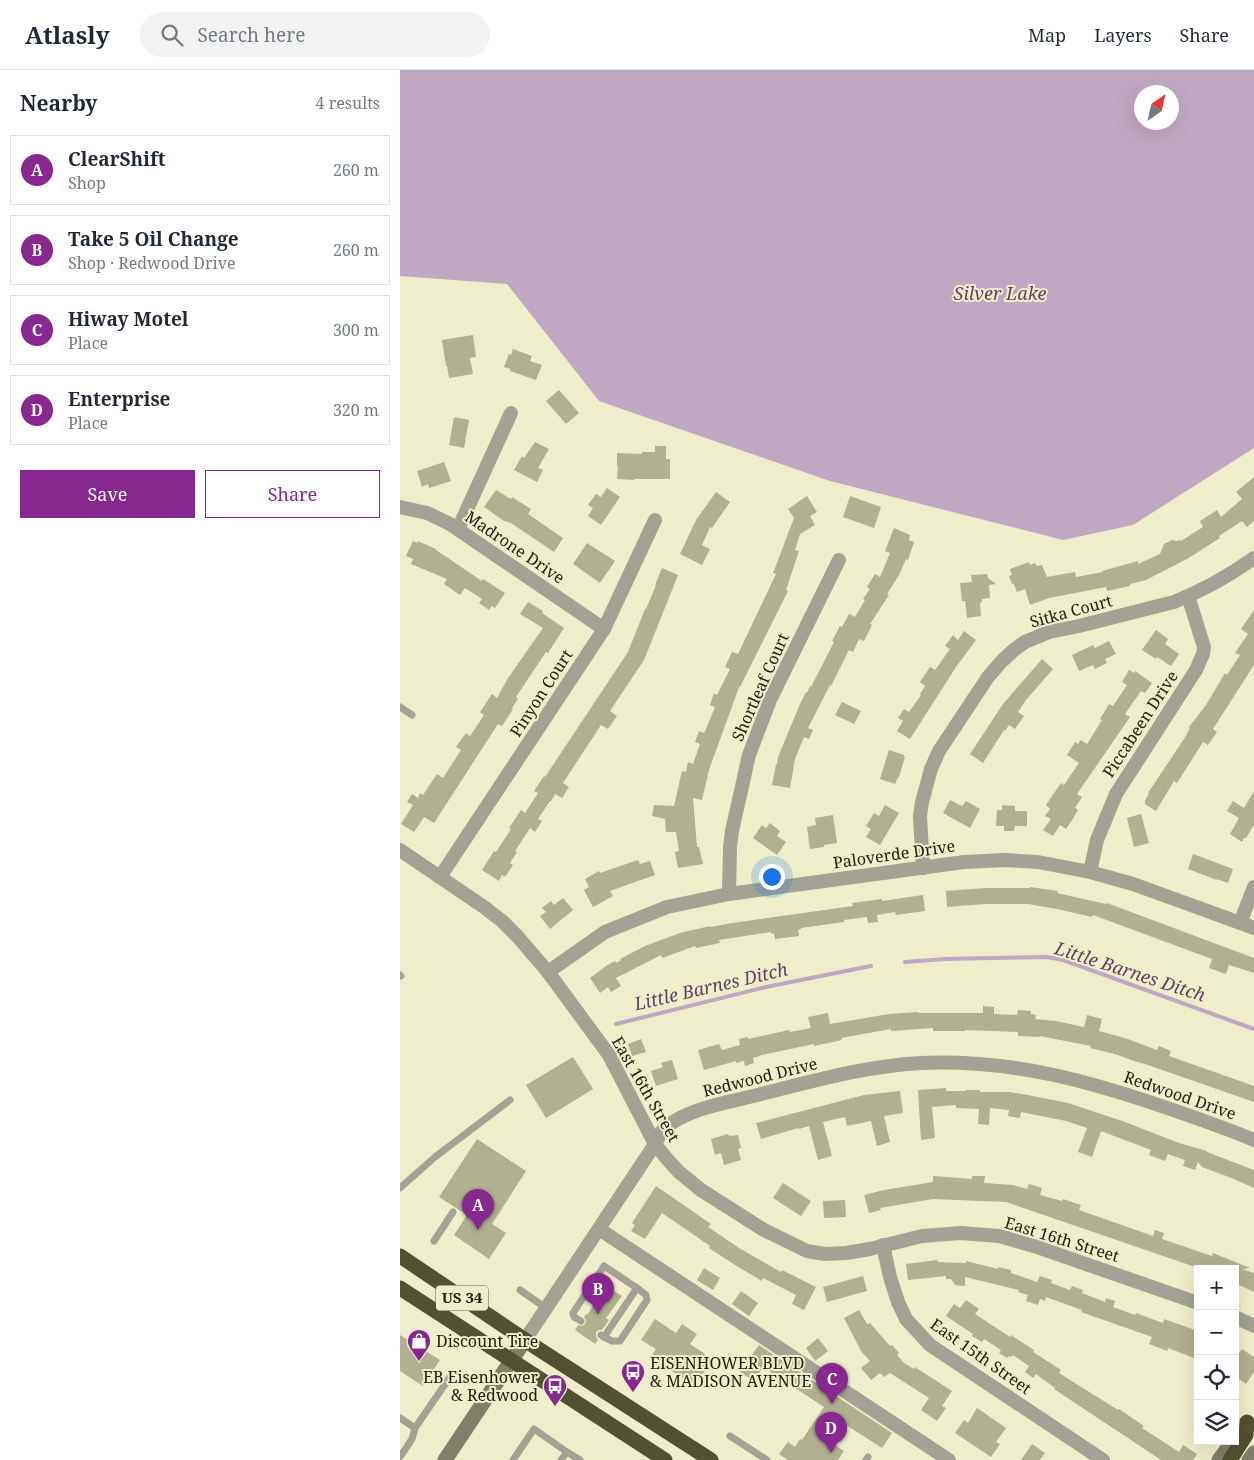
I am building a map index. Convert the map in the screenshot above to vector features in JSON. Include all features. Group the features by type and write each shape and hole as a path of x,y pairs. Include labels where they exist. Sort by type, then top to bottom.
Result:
{"highway":[{"name":"US 34","path":"400,1256 525,1340 711,1460"},
{"name":"US 34","path":"400,1288 665,1460"},
{"path":"1230,1460 1246,1435 1250,1418"}],"street":[{"path":"458,530 511,413"},
{"name":"Madrone Drive","path":"400,507 427,514 450,524 604,629"},
{"name":"Pinyon Court","path":"440,877 604,629 655,520"},
{"name":"Sitka Court","path":"923,868 920,816 931,770 939,751 988,677 1002,661 1025,642 1049,632 1174,602 1234,572 1254,558"},
{"name":"Shortleaf Court","path":"729,894 732,831 749,755 770,700 839,560"},
{"name":"Piccabeen Drive","path":"1090,872 1097,840 1116,794 1196,670 1203,654 1202,638 1188,596"},
{"name":"East 16th Street","path":"400,850 484,906 518,937 548,972 609,1055 655,1144 679,1172 701,1190 764,1230 807,1251 825,1254 846,1253 922,1236 961,1233 999,1236 1037,1247 1194,1302"},
{"name":"Paloverde Drive","path":"548,972 606,932 667,907 729,894 964,862 1005,860 1038,862 1090,872 1133,884 1254,928"},
{"path":"1240,923 1254,887"},
{"name":"Redwood Drive","path":"446,1460 655,1144 663,1129 684,1115 823,1078 862,1070 919,1063 972,1063 1034,1070 1087,1082 1150,1102 1254,1140"},
{"path":"599,1229 935,1456 950,1460"},
{"name":"East 15th Street","path":"883,1245 898,1302 906,1319 930,1345 1103,1460"},
{"path":"1239,1320 1254,1326"},
{"path":"1239,1433 1250,1418"},
{"path":"1219,1460 1230,1445"},
{"path":"1249,1460 1254,1453"}],"lane":[{"path":"400,707 412,715"},
{"path":"400,1188 434,1157 510,1100"},
{"path":"434,1241 453,1212"},
{"path":"581,1322 572,1313 604,1266 637,1288 646,1295 647,1300 620,1341 612,1341 603,1336 637,1288"},
{"path":"520,1290 546,1308"},
{"path":"400,1457 412,1439 415,1428 450,1377"},
{"path":"400,1418 415,1428"},
{"path":"513,1460 534,1429 580,1460"},
{"path":"730,1436 767,1460"},
{"path":"562,1460 567,1452"}],"water":[{"name":"Silver Lake","path":"400,70 1254,70 1254,448 1133,525 1063,540 830,481 599,401 507,284 400,276"}],"building":[{"path":"473,335 476,357 470,358 473,374 449,378 442,340"},
{"path":"513,349 532,356 530,361 542,365 536,380 504,367"},
{"path":"559,390 579,413 566,424 546,401"},
{"path":"454,417 469,420 464,448 449,445"},
{"path":"535,442 549,449 538,468 543,470 537,482 514,470 522,456 524,458"},
{"path":"655,446 666,446 666,459 670,459 670,479 617,479 617,453 642,454 642,452 655,452"},
{"path":"444,462 451,481 429,488 428,484 422,487 417,471"},
{"path":"1254,477 1254,521 1247,527 1242,521 1187,559 1146,580 1107,591 1106,587 1049,598 1030,605 1025,589 1017,592 1014,584 1012,584 1009,576 1012,575 1010,569 1029,562 1030,565 1035,563 1037,566 1042,565 1047,577 1075,572 1076,577 1103,572 1138,561 1138,564 1160,554 1164,544 1172,540 1181,541 1203,527 1200,521 1217,510 1221,517 1242,499 1236,492"},
{"path":"607,488 620,497 601,525 588,516 593,508 588,505 596,494 601,497"},
{"path":"496,490 531,509 528,514 563,538 554,552 484,507"},
{"path":"716,492 730,502 712,528 710,527 702,545 710,549 702,565 680,554 696,520"},
{"path":"807,496 817,512 810,516 815,525 800,534 795,550 799,551 786,590 788,591 739,687 709,770 702,800 693,798 697,847 699,847 703,864 678,868 675,852 679,851 676,832 666,832 665,819 652,816 654,805 674,806 682,771 686,772 688,762 693,764 700,744 695,742 699,731 704,733 706,729 715,707 710,705 714,693 717,695 730,669 725,667 732,652 738,654 776,574 773,573 794,518 788,509"},
{"path":"850,496 881,507 874,528 843,517"},
{"path":"894,528 910,535 909,540 914,542 908,560 906,559 887,594 889,595 870,624 872,625 864,641 859,639 853,652 849,650 830,685 808,728 813,730 809,739 804,737 795,759 790,788 772,785 778,757 800,704 811,687 840,626 842,627 849,614 855,617 865,600 863,599 870,589 867,587 875,574 880,577 890,553 885,551"},
{"path":"413,541 417,543 418,541 436,549 482,581 483,579 505,593 495,608 492,606 489,610 479,603 482,599 465,588 460,595 444,584 447,579 411,564 413,559 406,556"},
{"path":"587,543 615,561 600,583 573,564"},
{"path":"662,568 678,575 644,660 610,711 617,716 608,729 601,725 563,783 569,787 562,798 555,794 538,819 542,821 535,832 530,828 515,851 517,852 510,863 513,865 505,877 502,875 499,881 482,870 511,829 509,828 521,810 525,813 538,793 534,791 628,652"},
{"path":"987,574 988,578 996,584 989,585 990,598 982,599 980,603 981,616 967,618 965,601 962,601 960,583 972,582 971,575"},
{"path":"528,602 564,628 516,697 518,699 502,726 498,724 434,823 424,817 414,832 401,824 413,805 407,802 412,794 418,798 420,793 423,795 437,774 443,778 461,750 456,747 466,733 470,736 484,715 480,712 492,694 497,698 508,678 543,628 520,614"},
{"path":"1254,610 1254,665 1213,729 1217,732 1208,745 1203,742 1177,783 1174,781 1156,811 1145,804 1148,793 1225,673 1227,675 1240,655 1235,653 1248,634 1241,629"},
{"path":"1156,630 1168,639 1165,644 1179,654 1171,666 1142,650"},
{"path":"964,631 976,640 956,667 910,739 897,731 903,721 898,718 904,709 909,712 921,695 925,686 920,682 930,667 935,670 950,649 945,646 953,635 958,640"},
{"path":"1109,641 1116,654 1105,659 1107,663 1095,669 1093,665 1079,671 1072,655 1093,645 1095,648"},
{"path":"1042,659 1053,669 1018,712 1024,716 1015,729 1009,725 1004,730 983,763 970,754 1003,704"},
{"path":"1129,670 1134,673 1135,671 1152,683 1145,693 1141,691 1125,714 1130,717 1077,794 1082,797 1075,808 1078,810 1071,822 1066,829 1060,825 1053,836 1043,830 1051,819 1045,816 1050,809 1046,805 1061,783 1064,785 1079,763 1067,755 1075,742 1078,744 1081,740 1087,744 1102,720 1100,719 1109,704 1113,706 1127,685 1122,682"},
{"path":"842,702 861,711 854,724 835,715"},
{"path":"889,750 905,757 895,784 880,779"},
{"path":"1254,791 1254,825 1242,842 1230,834 1239,818 1227,811 1233,801 1244,808"},
{"path":"950,800 962,806 966,801 980,809 970,828 943,813"},
{"path":"885,805 899,813 880,845 866,837 871,829 866,826 874,813 879,816"},
{"path":"1002,805 1015,806 1015,811 1027,811 1027,826 1015,826 1014,831 1004,831 1004,826 996,826 997,810 1002,810"},
{"path":"1141,814 1149,843 1134,847 1127,818"},
{"path":"833,815 837,843 810,849 807,827 816,825 815,818"},
{"path":"770,823 780,831 777,836 786,842 777,855 753,838 762,825 766,828"},
{"path":"1193,854 1233,869 1228,883 1188,869"},
{"path":"638,860 640,864 650,861 655,875 610,891 613,896 593,907 584,890 589,887 585,879 599,871 600,873"},
{"path":"1030,887 1058,891 1057,893 1107,903 1254,958 1254,973 1229,965 1226,974 1209,968 1212,959 1093,915 1092,917 1028,904 985,904 947,907 946,891"},
{"path":"923,895 925,911 896,915 895,912 877,915 878,922 868,923 867,917 844,920 844,922 801,928 798,930 799,936 775,939 774,933 771,934 771,932 719,940 720,943 696,948 695,946 662,958 661,955 616,978 621,986 611,992 608,987 600,993 590,978 606,966 615,961 616,963 645,946 680,933 710,926 853,906 852,903"},
{"path":"563,898 573,910 550,929 540,916 546,912 542,908 551,901 554,905"},
{"path":"983,1006 994,1007 994,1014 1017,1015 1018,1010 1031,1011 1031,1014 1036,1015 1035,1019 1084,1027 1087,1015 1102,1019 1099,1031 1157,1050 1159,1046 1171,1051 1169,1056 1254,1086 1254,1102 1115,1054 1090,1048 1091,1046 1040,1036 1018,1036 1018,1032 933,1031 933,1028 891,1031 891,1029 762,1055 753,1058 754,1063 745,1066 744,1061 736,1063 736,1061 704,1070 698,1050 719,1044 722,1050 740,1045 739,1039 811,1028 808,1017 828,1013 830,1024 889,1014 918,1012 983,1013"},
{"path":"641,1039 646,1052 632,1056 628,1044"},
{"path":"573,1057 593,1089 546,1118 526,1085"},
{"path":"672,1060 678,1079 656,1086 651,1071 663,1067 661,1063"},
{"path":"946,1088 946,1091 980,1090 980,1092 1009,1092 1068,1103 1179,1143 1207,1151 1254,1170 1254,1188 1202,1167 1198,1162 1195,1170 1183,1166 1185,1160 1168,1154 1165,1161 1149,1155 1151,1150 1101,1131 1092,1157 1078,1152 1087,1128 1066,1121 1021,1112 1020,1118 1008,1116 1009,1110 990,1108 989,1125 978,1124 979,1109 956,1108 956,1105 932,1107 935,1138 921,1140 918,1090"},
{"path":"900,1091 903,1113 884,1116 890,1142 877,1146 871,1121 847,1126 845,1117 823,1122 832,1156 818,1160 809,1126 761,1139 756,1123 864,1095"},
{"path":"728,1134 729,1136 738,1135 741,1148 738,1149 741,1160 724,1165 721,1153 715,1155 711,1139"},
{"path":"477,1139 526,1171 492,1224 506,1233 489,1259 454,1235 467,1215 439,1197"},
{"path":"933,1176 972,1179 972,1176 985,1176 984,1183 1013,1185 1027,1189 1029,1184 1042,1188 1040,1195 1062,1201 1063,1199 1081,1205 1079,1210 1153,1236 1155,1230 1164,1233 1162,1239 1212,1256 1213,1253 1250,1268 1242,1269 1254,1273 1254,1292 1239,1285 1239,1265 1194,1265 1194,1267 1006,1202 933,1199 880,1208 881,1210 869,1213 864,1195 933,1182"},
{"path":"783,1183 811,1201 801,1216 773,1198"},
{"path":"656,1186 711,1224 708,1227 739,1248 781,1272 782,1270 816,1287 804,1310 792,1304 796,1295 763,1278 762,1281 735,1265 662,1213 645,1239 631,1231 635,1225 632,1223"},
{"path":"845,1200 846,1217 824,1218 823,1201"},
{"path":"937,1260 938,1262 966,1263 966,1261 998,1269 998,1267 1011,1270 1011,1273 1037,1282 1040,1276 1052,1280 1051,1283 1070,1290 1072,1286 1083,1290 1082,1293 1105,1302 1106,1298 1115,1301 1113,1307 1135,1315 1136,1313 1163,1323 1164,1319 1194,1330 1194,1358 1168,1348 1167,1351 1149,1344 1152,1337 1081,1312 1082,1310 1046,1297 1045,1301 1040,1299 1038,1305 1026,1301 1028,1295 1018,1292 1019,1290 965,1277 965,1286 955,1285 951,1279 946,1279 946,1276 908,1280 906,1264"},
{"path":"704,1268 720,1278 713,1290 697,1280"},
{"path":"863,1276 867,1291 827,1302 823,1287"},
{"path":"606,1286 622,1296 606,1318 609,1320 602,1330 596,1332 598,1340 595,1344 575,1330 578,1325 582,1326 585,1324 586,1320 584,1317"},
{"path":"741,1291 758,1303 749,1316 732,1304"},
{"path":"966,1300 979,1309 975,1314 1034,1350 1033,1352 1061,1370 1059,1373 1119,1409 1144,1426 1142,1428 1179,1452 1183,1445 1197,1454 1193,1460 1161,1460 1054,1389 1036,1374 1033,1378 1025,1372 1029,1366 1013,1355 1007,1358 999,1353 1001,1350 984,1339 982,1342 972,1336 973,1334 946,1316 954,1304 960,1308"},
{"path":"859,1310 867,1324 870,1323 890,1346 892,1345 904,1363 914,1369 915,1367 952,1391 942,1406 946,1408 937,1421 921,1410 929,1398 890,1373 884,1377 880,1373 871,1380 861,1368 870,1361 861,1351 844,1318"},
{"path":"655,1319 676,1333 682,1324 697,1334 690,1344 705,1354 701,1360 709,1365 694,1386 651,1357 656,1349 641,1340"},
{"name":"Discount Tire","path":"400,1335 440,1360 423,1386 400,1371"},
{"path":"818,1338 828,1351 815,1361 806,1348"},
{"path":"759,1345 892,1433 882,1448 835,1418 823,1437 844,1451 838,1460 788,1460 779,1454 788,1442 795,1447 800,1439 802,1440 824,1407 763,1367 754,1381 740,1372"},
{"path":"1242,1349 1254,1357 1254,1372 1246,1384 1239,1379 1239,1353"},
{"path":"977,1408 1006,1428 996,1442 1000,1444 991,1457 955,1433 964,1420 968,1423"},
{"path":"1032,1444 1045,1453 1040,1460 1021,1460"}],"waterway":[{"name":"Little Barnes Ditch","path":"905,962 945,959 1047,957 1063,960 1254,1029"},
{"name":"Little Barnes Ditch","path":"616,1024 766,987 871,966"}],"place":[{"name":"ClearShift","path":"478,1230"},
{"name":"Take 5 Oil Change","path":"598,1314"},
{"name":"Discount Tire","path":"419,1362"},
{"name":"EISENHOWER BLVD & MADISON AVENUE","path":"633,1393"},
{"name":"Hiway Motel","path":"832,1404"},
{"name":"EB Eisenhower & Redwood","path":"555,1407"},
{"name":"Enterprise","path":"831,1453"}]}
